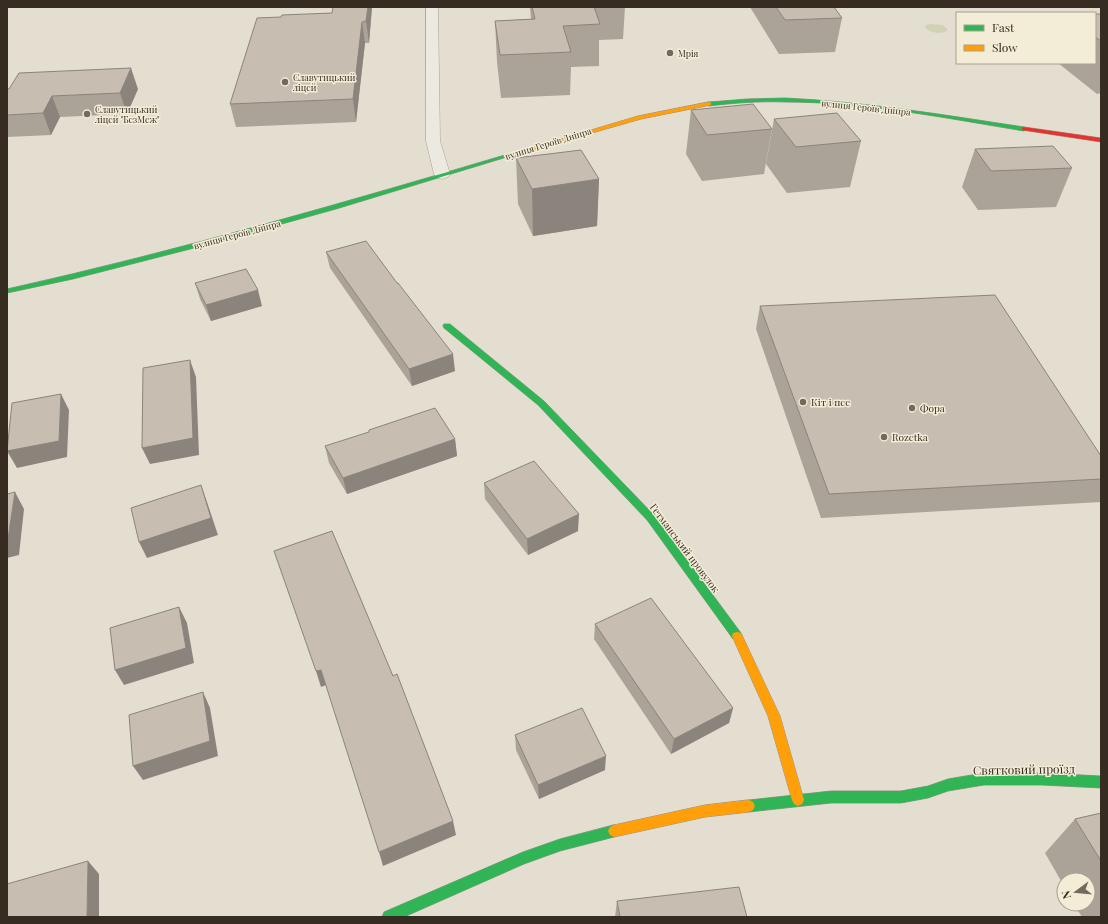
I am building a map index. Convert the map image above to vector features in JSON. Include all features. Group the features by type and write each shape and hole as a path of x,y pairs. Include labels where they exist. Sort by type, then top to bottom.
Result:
{"street":[{"path":"432,7 433,141 442,174"},
{"name":"вулиця Героїв Дніпра","path":"7,292 148,258 350,203 442,174 653,113 712,103 740,100 793,100 876,107 1101,140"},
{"name":"Гетманський провулок","path":"448,326 541,402 650,517 738,638 774,716 798,800"},
{"name":"Святковий проїзд","path":"389,917 523,858 589,836 705,811 770,802 838,797 901,797 928,792 948,785 984,780 1042,779 1101,782"}],"green space":[{"path":"926,25 943,25 948,30 939,33 930,31 925,28"}],"building":[{"path":"333,7 368,7 366,21 362,22 353,99 230,104 257,18 281,17 282,15 332,13"},
{"path":"532,7 594,7 600,24 563,26 571,52 500,55 495,21 535,19"},
{"path":"776,7 834,7 842,18 785,20"},
{"path":"1096,14 1101,14 1101,41 1096,38"},
{"path":"131,68 120,93 52,96 43,113 7,115 7,89 9,89 19,73"},
{"path":"753,104 772,129 707,135 691,110"},
{"path":"837,113 861,141 796,147 774,119"},
{"path":"1053,146 1072,168 991,171 975,149"},
{"path":"581,150 599,179 532,189 516,158"},
{"path":"366,241 453,354 409,369 326,252"},
{"path":"246,269 258,290 206,305 195,283"},
{"path":"995,295 1101,456 1101,479 829,494 760,306"},
{"path":"190,360 193,438 142,448 143,368"},
{"path":"61,394 59,441 7,451 12,403"},
{"path":"435,408 455,439 343,478 325,446 369,432 369,430"},
{"path":"534,461 579,514 527,539 484,483"},
{"path":"201,485 211,518 139,542 131,508"},
{"path":"15,492 8,539 7,539 7,494"},
{"path":"332,531 393,676 397,674 453,821 379,852 321,670 316,671 274,551"},
{"path":"651,598 733,708 674,739 595,624"},
{"path":"179,607 186,648 115,670 110,628"},
{"path":"203,692 210,741 133,766 129,715"},
{"path":"582,708 606,756 538,785 515,735"},
{"path":"1101,813 1101,861 1075,819"},
{"path":"88,861 87,917 7,917 7,884"},
{"path":"739,887 747,917 620,917 617,901"}],"traffic: fast":[{"path":"709,104 747,100 826,102 907,111 1024,129"},
{"path":"7,291 138,261 204,244 527,150"},
{"path":"447,326 541,403 650,517 737,636"},
{"path":"749,806 831,797 901,797 928,792 948,785 984,779 1042,779 1101,782"},
{"path":"389,917 523,858 560,845 614,831"}],"traffic: slow":[{"path":"527,150 640,117 709,104"},
{"path":"737,636 774,716 798,800"},
{"path":"614,831 705,811 749,806"}],"traffic: jam":[{"path":"1024,129 1101,140"}],"place":[{"name":"Мрiя","path":"670,53"},
{"name":"Славутицький ліцей","path":"285,82"},
{"name":"Славутицький ліцей \"БезМеж\"","path":"87,114"},
{"name":"Кіт і пес","path":"803,402"},
{"name":"Фора","path":"912,408"},
{"name":"Rozetka","path":"884,437"}]}
